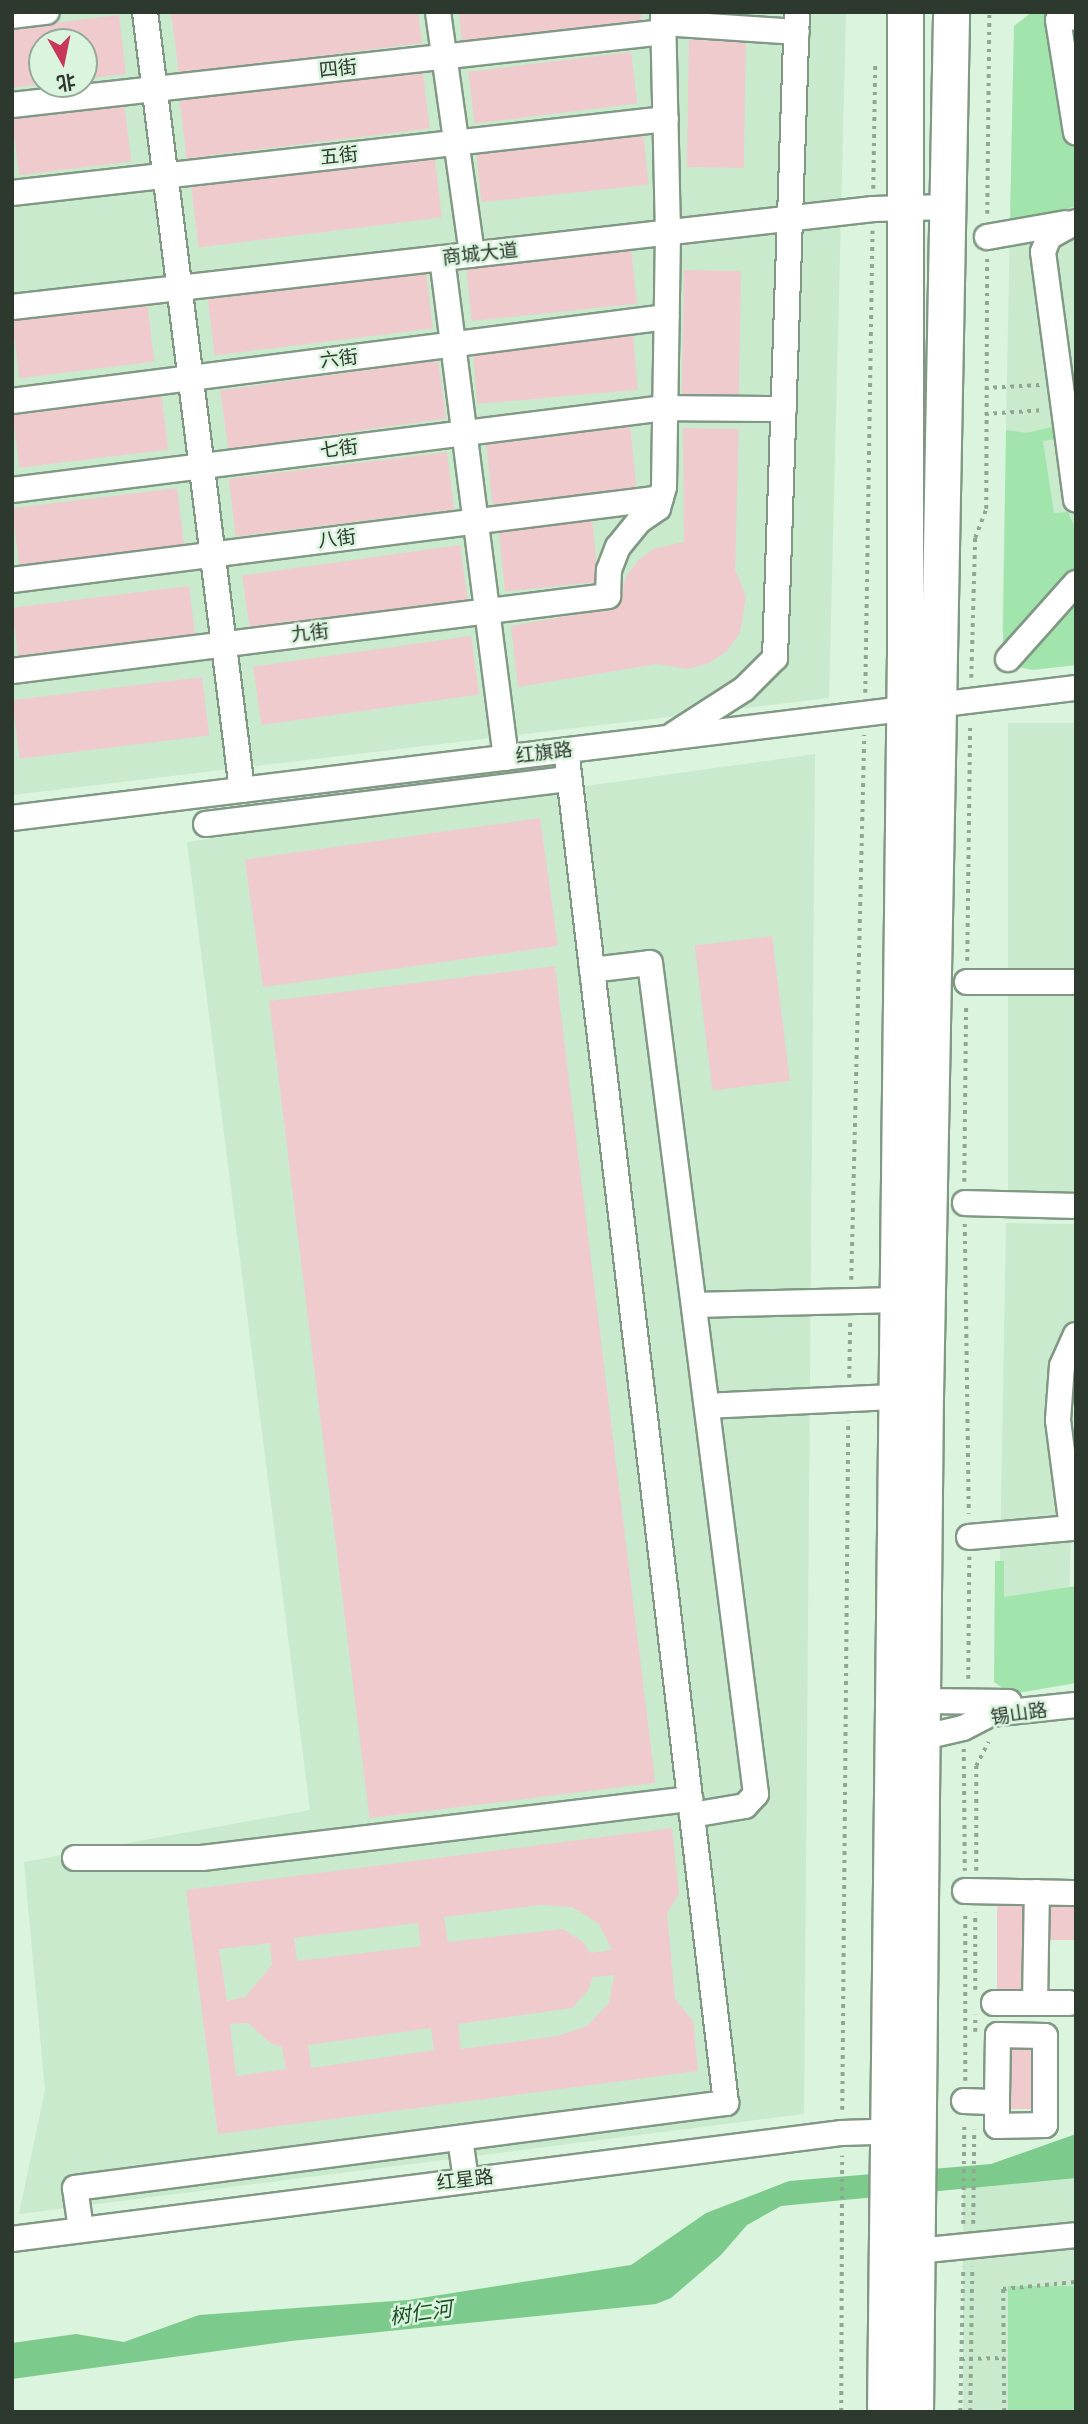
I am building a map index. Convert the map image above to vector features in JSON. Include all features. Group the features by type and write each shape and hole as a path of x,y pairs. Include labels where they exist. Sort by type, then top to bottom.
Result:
{"highway":[{"path":"885,2412 924,1737 909,1396 896,1300 905,710 908,207 905,12"},
{"path":"915,2412 911,2251 903,2131 909,1396 940,705 951,12"}],"street":[{"path":"12,16 47,12"},
{"path":"145,12 242,790"},
{"path":"438,12 472,255"},
{"path":"1076,17 1058,20 1076,133"},
{"path":"668,738 744,689 775,658 797,22"},
{"name":"四街","path":"12,105 444,57 663,23 797,22"},
{"path":"661,498 668,233 663,23"},
{"name":"五街","path":"12,193 666,119"},
{"name":"商城大道","path":"12,307 873,209 948,207"},
{"path":"987,237 1071,223"},
{"path":"1071,223 1049,237 1043,252 1076,500"},
{"path":"442,258 506,758"},
{"name":"六街","path":"12,401 667,317"},
{"name":"七街","path":"12,490 665,408 783,409"},
{"name":"八街","path":"12,580 661,498"},
{"name":"九街","path":"12,671 607,596 609,570 618,547 639,521 658,508 661,498"},
{"path":"1008,659 1076,583"},
{"name":"红旗路","path":"12,818 1076,688"},
{"path":"81,2229 75,2188 726,2103 566,750"},
{"path":"206,824 569,779"},
{"path":"75,1858 202,1858 691,1807 744,1806 756,1794 650,963 592,970"},
{"path":"967,982 1076,982"},
{"path":"965,1203 1076,1206"},
{"path":"694,1305 896,1300"},
{"path":"969,1537 1074,1534 1062,1366 1076,1335"},
{"path":"707,1406 909,1396"},
{"name":"锡山路","path":"924,1701 1045,1701 1076,1693"},
{"name":"锡山路","path":"924,1737 963,1728 990,1714 1076,1705"},
{"path":"965,1891 1073,1893"},
{"path":"1035,2003 1037,1892"},
{"path":"994,2003 1069,2003"},
{"path":"964,2101 998,2102"},
{"name":"红星路","path":"12,2239 842,2133 903,2131"},
{"path":"460,2138 466,2180"},
{"path":"911,2251 1076,2235"}],"path":[{"path":"841,2412 842,1774 850,1301 865,714 875,52"},
{"path":"985,388 1060,384"},
{"path":"985,414 1063,409"},
{"path":"1004,2412 1003,2289 1076,2282"},
{"path":"961,2359 1004,2358"}],"shaded area":[{"path":"12,12 846,12 829,698 12,795"},
{"path":"1076,12 1076,665 1032,670 1021,668 1002,630 1014,26 1031,13"},
{"path":"1076,12 1076,206 1010,223 1014,26 1031,13"},
{"path":"1056,426 1057,439 1043,441 1054,513 1068,512 1076,530 1076,665 1032,670 1016,666 1003,647 1006,430 1026,433"},
{"path":"1008,723 1076,723 1076,1196 1008,1196"},
{"path":"815,754 804,2114 19,2214 45,2090 24,1862 310,1810 187,842"},
{"path":"1006,1223 1076,1224 1069,1632 999,1631"},
{"path":"995,1561 1004,1561 1004,1597 1076,1586 1076,1683 1011,1694 994,1682"},
{"path":"963,2178 1076,2178 1076,2412 963,2412"},
{"path":"1008,2286 1076,2286 1076,2412 1008,2412"}],"water":[{"name":"树仁河","path":"1076,2134 1076,2178 781,2206 747,2225 721,2255 671,2298 656,2304 291,2341 12,2379 12,2343 76,2334 124,2342 199,2315 408,2300 631,2265 706,2213 789,2181 991,2164"}],"building":[{"path":"171,12 418,12 422,43 179,74"},
{"path":"459,12 641,12 642,20 462,41"},
{"path":"119,15 126,74 98,77 98,28 28,28 28,86 12,88 12,28"},
{"path":"689,40 746,41 744,168 687,167"},
{"path":"631,52 637,104 475,124 468,72"},
{"path":"422,65 430,129 187,158 179,95"},
{"path":"124,102 131,162 19,175 12,116"},
{"path":"643,132 649,185 481,202 476,150"},
{"path":"434,154 442,218 199,247 191,184"},
{"path":"631,248 637,304 472,321 466,265"},
{"path":"684,270 741,271 739,395 682,394"},
{"path":"426,272 433,329 215,355 208,299"},
{"path":"147,302 154,362 19,378 12,319"},
{"path":"633,335 638,390 477,404 473,349"},
{"path":"438,360 446,418 228,449 220,391"},
{"path":"161,391 168,450 19,468 12,409"},
{"path":"630,426 637,490 492,505 486,441"},
{"path":"683,428 739,429 735,569 746,597 740,633 727,651 709,663 688,669 657,664 518,687 511,626 619,607 626,576 638,561 653,549 684,542"},
{"path":"447,452 454,510 236,536 229,479"},
{"path":"177,488 184,547 19,567 12,508"},
{"path":"592,519 599,582 505,591 499,529"},
{"path":"460,545 468,603 250,634 242,576"},
{"path":"189,586 196,645 20,666 12,608"},
{"path":"471,636 479,694 261,725 253,667"},
{"path":"202,677 209,736 20,759 12,700"},
{"path":"540,818 558,946 263,987 245,859"},
{"path":"772,936 790,1081 712,1090 695,946"},
{"path":"555,966 655,1783 369,1818 269,1001"},
{"path":"672,1828 679,1894 667,1913 675,1999 693,2021 698,2071 218,2134 186,1890","holes":["541,1905 572,1907 599,1924 612,1950 590,1953 584,1943 563,1929 448,1942 444,1917","418,1923 421,1946 297,1961 294,1938","270,1943 272,1965 245,1997 227,2001 219,1949","614,1975 609,2003 587,2026 558,2036 461,2049 458,2024 572,2008 589,1989 592,1977","248,2023 270,2043 282,2047 286,2069 236,2076 230,2024","431,2028 434,2050 311,2068 308,2045"]},
{"path":"997,1902 1026,1902 1026,1995 997,1995"},
{"path":"1050,1903 1076,1903 1076,1940 1050,1940"},
{"path":"1005,2041 1039,2041 1039,2109 1005,2109"}]}
